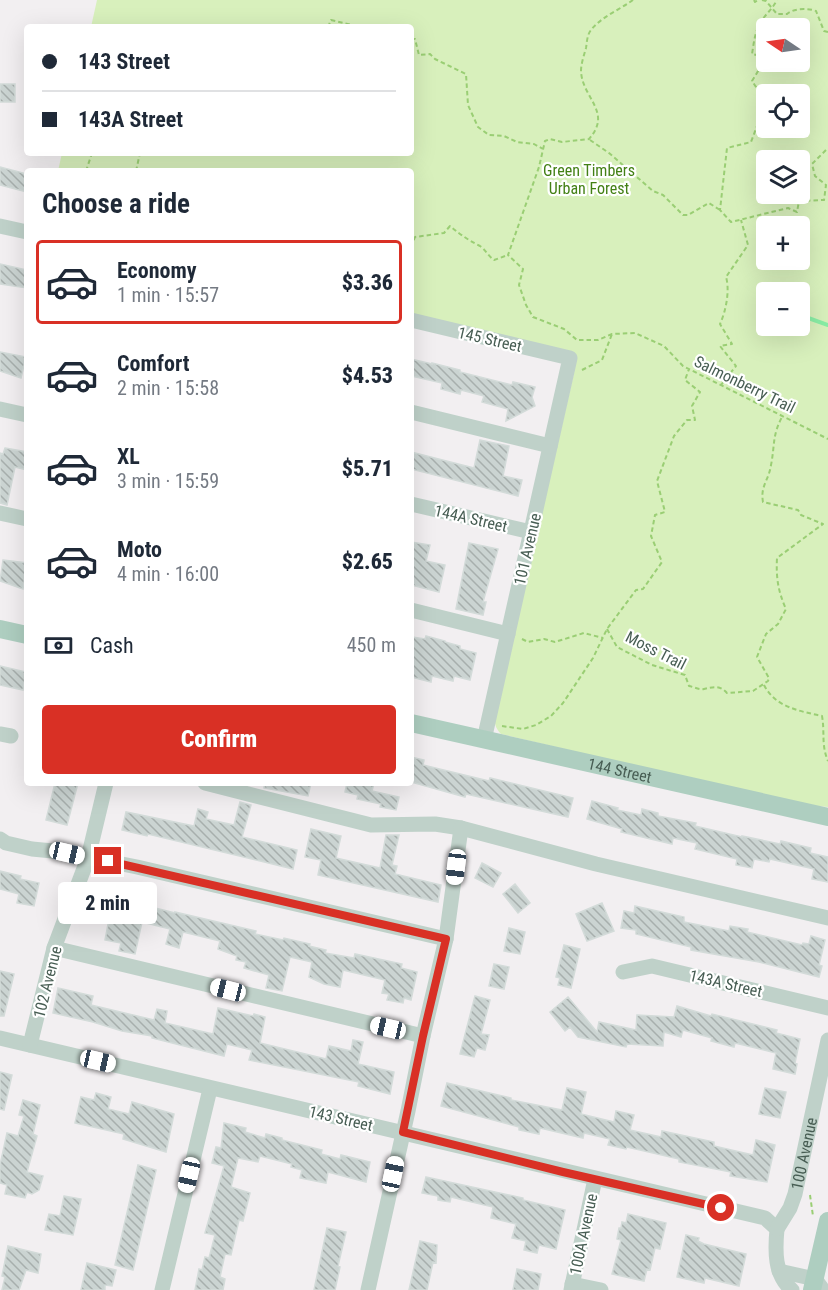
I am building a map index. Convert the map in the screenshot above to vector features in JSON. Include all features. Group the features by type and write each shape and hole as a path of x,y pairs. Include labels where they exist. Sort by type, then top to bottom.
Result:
{"main road":[{"path":"0,628 24,634"},
{"name":"144 Street","path":"414,723 488,733 828,817"},
{"path":"817,1286 828,1221"}],"street":[{"path":"0,226 24,231"},
{"name":"145 Street","path":"414,321 570,358"},
{"name":"101 Avenue","path":"488,733 570,358"},
{"path":"0,409 24,414"},
{"path":"414,413 550,446"},
{"name":"144A Street","path":"414,505 531,532"},
{"path":"0,513 24,518"},
{"path":"414,611 508,634"},
{"name":"102 Avenue","path":"30,1045 54,948 88,858 105,786"},
{"path":"217,786 371,825 435,824 460,828 596,864 828,918"},
{"path":"368,1290 446,939 460,828"},
{"path":"0,839 6,843 32,849 63,852 149,870 446,939"},
{"path":"54,948 423,1036"},
{"name":"143A Street","path":"623,972 652,966 828,1008"},
{"name":"143 Street","path":"0,1038 765,1218 777,1229"},
{"name":"100 Avenue","path":"777,1229 790,1208 795,1194 828,1040"},
{"path":"162,1290 210,1089"},
{"name":"100A Avenue","path":"572,1287 596,1179"},
{"path":"777,1229 775,1248 779,1270 785,1284 792,1290"},
{"path":"779,1270 817,1286"},
{"path":"572,1287 601,1290"}],"path":[{"path":"414,240 415,237 444,233 450,226 472,244 481,247 487,256 494,260 508,255 539,167 545,141 589,139 594,134 599,121 595,104 586,91 581,71 589,33 599,21 633,0"},
{"path":"754,0 755,2 766,1 777,14 816,10 824,31 828,32"},
{"path":"764,18 772,10 777,0"},
{"path":"329,24 331,20 351,24"},
{"path":"756,32 752,54 756,55"},
{"path":"414,39 419,55 430,54 435,59 466,74 468,105 478,127 489,135 504,136 517,142 534,144 543,149"},
{"path":"720,210 727,148 751,142 766,102 752,81 757,72"},
{"path":"589,139 653,191 663,195 683,214 688,215 709,203 720,210 731,222 788,208 797,212 798,201 824,200 826,185 815,176 812,164 828,148"},
{"path":"721,385 736,366 720,346 732,344 720,324 724,314 728,282 726,277 748,245 741,220"},
{"name":"Salmonberry Trail","path":"508,255 523,268 519,285 533,317 564,329 577,340 598,340 612,334 634,333 664,346 683,366 828,439"},
{"path":"564,381 603,360 612,334"},
{"name":"Moss Trail","path":"488,733 523,729 536,725 551,716 574,688 593,658 607,629 636,590 643,589 662,562 651,536 655,515 664,512 657,481 674,436 687,420 695,420 692,406 700,392 685,380 689,369"},
{"path":"783,416 774,432 771,467 761,492 763,502 798,510 801,515 824,524 777,558 776,580 786,609 778,624 766,634 757,657 768,678 764,684 770,696 803,713 822,716 823,750 828,761"},
{"name":"Moss Trail","path":"607,629 617,647 652,665 685,675 689,686 702,689 710,686 722,688 727,693 753,691 764,684"},
{"path":"508,634 528,642 544,639 555,642 584,633 603,638"}],"green space":[{"name":"Green Timbers Urban Forest","path":"97,0 828,0 828,807 798,804 501,734 497,729 496,712 574,373 571,365 414,324 414,168 59,168 61,156 414,156 414,24 92,24"}],"building":[{"path":"0,84 15,84 15,102 0,102"},
{"path":"0,167 24,173 24,191 0,185"},
{"path":"0,264 24,269 24,288 0,284"},
{"path":"0,352 24,357 21,378 0,371"},
{"path":"414,360 512,385 513,382 535,387 532,397 535,406 506,421 508,409 482,402 484,396 461,390 460,394 441,389 442,383 414,377"},
{"path":"480,440 509,446 503,476 522,480 518,496 414,470 414,453 474,468"},
{"path":"5,448 24,451 24,469 15,467 7,505 0,503 0,453 3,454"},
{"path":"414,542 430,545 426,561 445,565 439,592 414,586"},
{"path":"469,543 498,549 483,602 486,602 483,615 456,609"},
{"path":"3,560 24,563 23,589 0,581"},
{"path":"426,636 445,641 460,646 460,649 476,653 470,680 454,676 453,681 432,676 431,682 414,678 414,637 425,639"},
{"path":"0,666 24,672 23,690 0,685"},
{"path":"414,758 424,760 423,765 573,798 568,817 466,794 465,797 414,783"},
{"path":"54,786 77,786 67,825 46,820"},
{"path":"264,786 310,786 308,796 264,788"},
{"path":"346,786 373,786 372,791 399,797 396,810 357,799 358,795 345,792"},
{"path":"592,801 641,815 642,809 658,813 658,816 696,823 695,826 742,837 780,844 781,841 811,848 810,853 828,857 828,882 812,879 814,869 770,859 769,862 754,859 752,868 736,865 737,859 695,849 697,843 673,838 672,844 621,832 622,829 587,819"},
{"path":"240,802 251,805 242,837 297,850 293,869 148,834 147,836 122,830 126,812 194,826 198,809 208,812 206,819 234,825"},
{"path":"311,829 341,836 336,858 380,868 386,835 399,835 392,865 397,866 395,874 441,885 438,902 318,875 321,860 305,857"},
{"path":"482,863 501,873 493,887 475,878"},
{"path":"0,871 39,883 34,906 17,903 19,894 0,889"},
{"path":"515,884 530,903 518,913 503,894"},
{"path":"100,894 256,931 255,934 310,944 309,946 326,950 325,953 354,958 355,954 402,964 401,968 417,972 411,1000 404,998 403,1003 387,1000 389,994 382,993 385,980 343,970 340,987 324,984 309,977 312,962 290,957 282,991 266,988 269,975 244,968 246,962 236,960 237,956 218,949 220,941 183,932 179,948 166,944 170,929 142,922 135,954 119,951 121,943 105,940 110,914 96,911"},
{"path":"602,903 614,931 587,941 576,914"},
{"path":"635,906 684,917 684,922 729,931 730,926 748,929 747,932 802,945 803,943 809,944 811,936 825,940 819,965 822,966 819,977 759,962 691,950 691,947 636,934 636,930 621,928 624,911 634,913"},
{"path":"509,928 525,932 520,954 504,951"},
{"path":"564,945 580,949 571,988 558,985 560,978 556,977"},
{"path":"494,964 509,967 504,989 489,986"},
{"path":"0,971 14,974 4,1016 0,1016"},
{"path":"58,988 93,996 91,1005 154,1020 157,1009 167,1011 165,1023 213,1034 218,1008 253,1016 254,1014 265,1017 260,1043 326,1059 329,1046 351,1051 353,1040 363,1042 358,1064 394,1072 390,1094 358,1086 359,1082 249,1060 252,1050 227,1044 224,1056 152,1038 152,1036 122,1031 53,1013"},
{"path":"475,996 490,1000 481,1034 489,1035 485,1050 477,1048 474,1057 460,1054"},
{"path":"568,997 597,1032 599,1022 636,1030 637,1015 674,1017 677,1006 777,1030 776,1033 800,1039 795,1074 773,1069 776,1053 735,1043 734,1047 683,1030 681,1037 664,1032 663,1046 627,1044 626,1047 578,1037 570,1027 565,1031 550,1012"},
{"path":"0,1072 12,1075 4,1110 0,1109"},
{"path":"447,1083 511,1098 511,1100 562,1110 567,1088 586,1092 581,1114 614,1122 616,1111 634,1115 630,1130 661,1137 662,1131 714,1142 714,1146 753,1155 756,1140 775,1145 767,1182 730,1176 731,1172 679,1162 679,1159 627,1147 626,1149 608,1145 610,1139 584,1133 583,1138 540,1128 539,1134 441,1106"},
{"path":"765,1088 786,1092 780,1118 759,1114"},
{"path":"96,1093 111,1097 108,1109 129,1114 132,1102 174,1114 166,1152 123,1139 124,1134 75,1123 81,1097 94,1100"},
{"path":"23,1100 40,1105 33,1134 37,1136 27,1172 43,1176 39,1190 32,1194 27,1192 25,1198 5,1194 7,1185 0,1183 0,1165 7,1133 18,1136 24,1116 19,1115"},
{"path":"224,1123 246,1128 245,1132 265,1138 266,1134 322,1150 321,1154 340,1159 341,1155 370,1162 366,1182 328,1172 326,1183 300,1178 302,1170 291,1167 292,1164 260,1156 258,1162 238,1158 231,1187 250,1193 243,1221 239,1220 231,1255 225,1254 220,1277 225,1279 223,1290 195,1290 199,1269 202,1270 205,1257 209,1258 215,1235 205,1233 224,1166 212,1163 216,1147 221,1148"},
{"path":"138,1165 156,1170 133,1270 115,1265"},
{"path":"426,1177 523,1198 523,1200 565,1210 556,1249 539,1245 537,1253 524,1250 526,1241 512,1238 516,1224 491,1218 493,1207 451,1197 450,1202 438,1200 438,1196 422,1193"},
{"path":"64,1196 81,1199 73,1235 45,1230 49,1214 60,1216"},
{"path":"628,1214 666,1223 660,1249 655,1248 650,1270 647,1269 644,1281 612,1274 621,1240 617,1239 619,1228 622,1222 626,1223"},
{"path":"327,1228 346,1232 338,1266 340,1267 335,1290 314,1290"},
{"path":"686,1235 699,1238 698,1241 704,1244 746,1254 739,1286 705,1278 704,1283 677,1277"},
{"path":"420,1241 437,1245 436,1263 433,1262 427,1290 409,1290"},
{"path":"8,1246 41,1254 38,1273 26,1270 19,1290 2,1290 5,1277 2,1276"},
{"path":"87,1263 116,1270 112,1286 105,1285 105,1290 81,1290"},
{"path":"517,1269 541,1274 538,1290 513,1290"}],"waterway":[{"path":"810,319 828,325"}],"route":[{"path":"108,861 446,939 403,1132 721,1208"}]}
